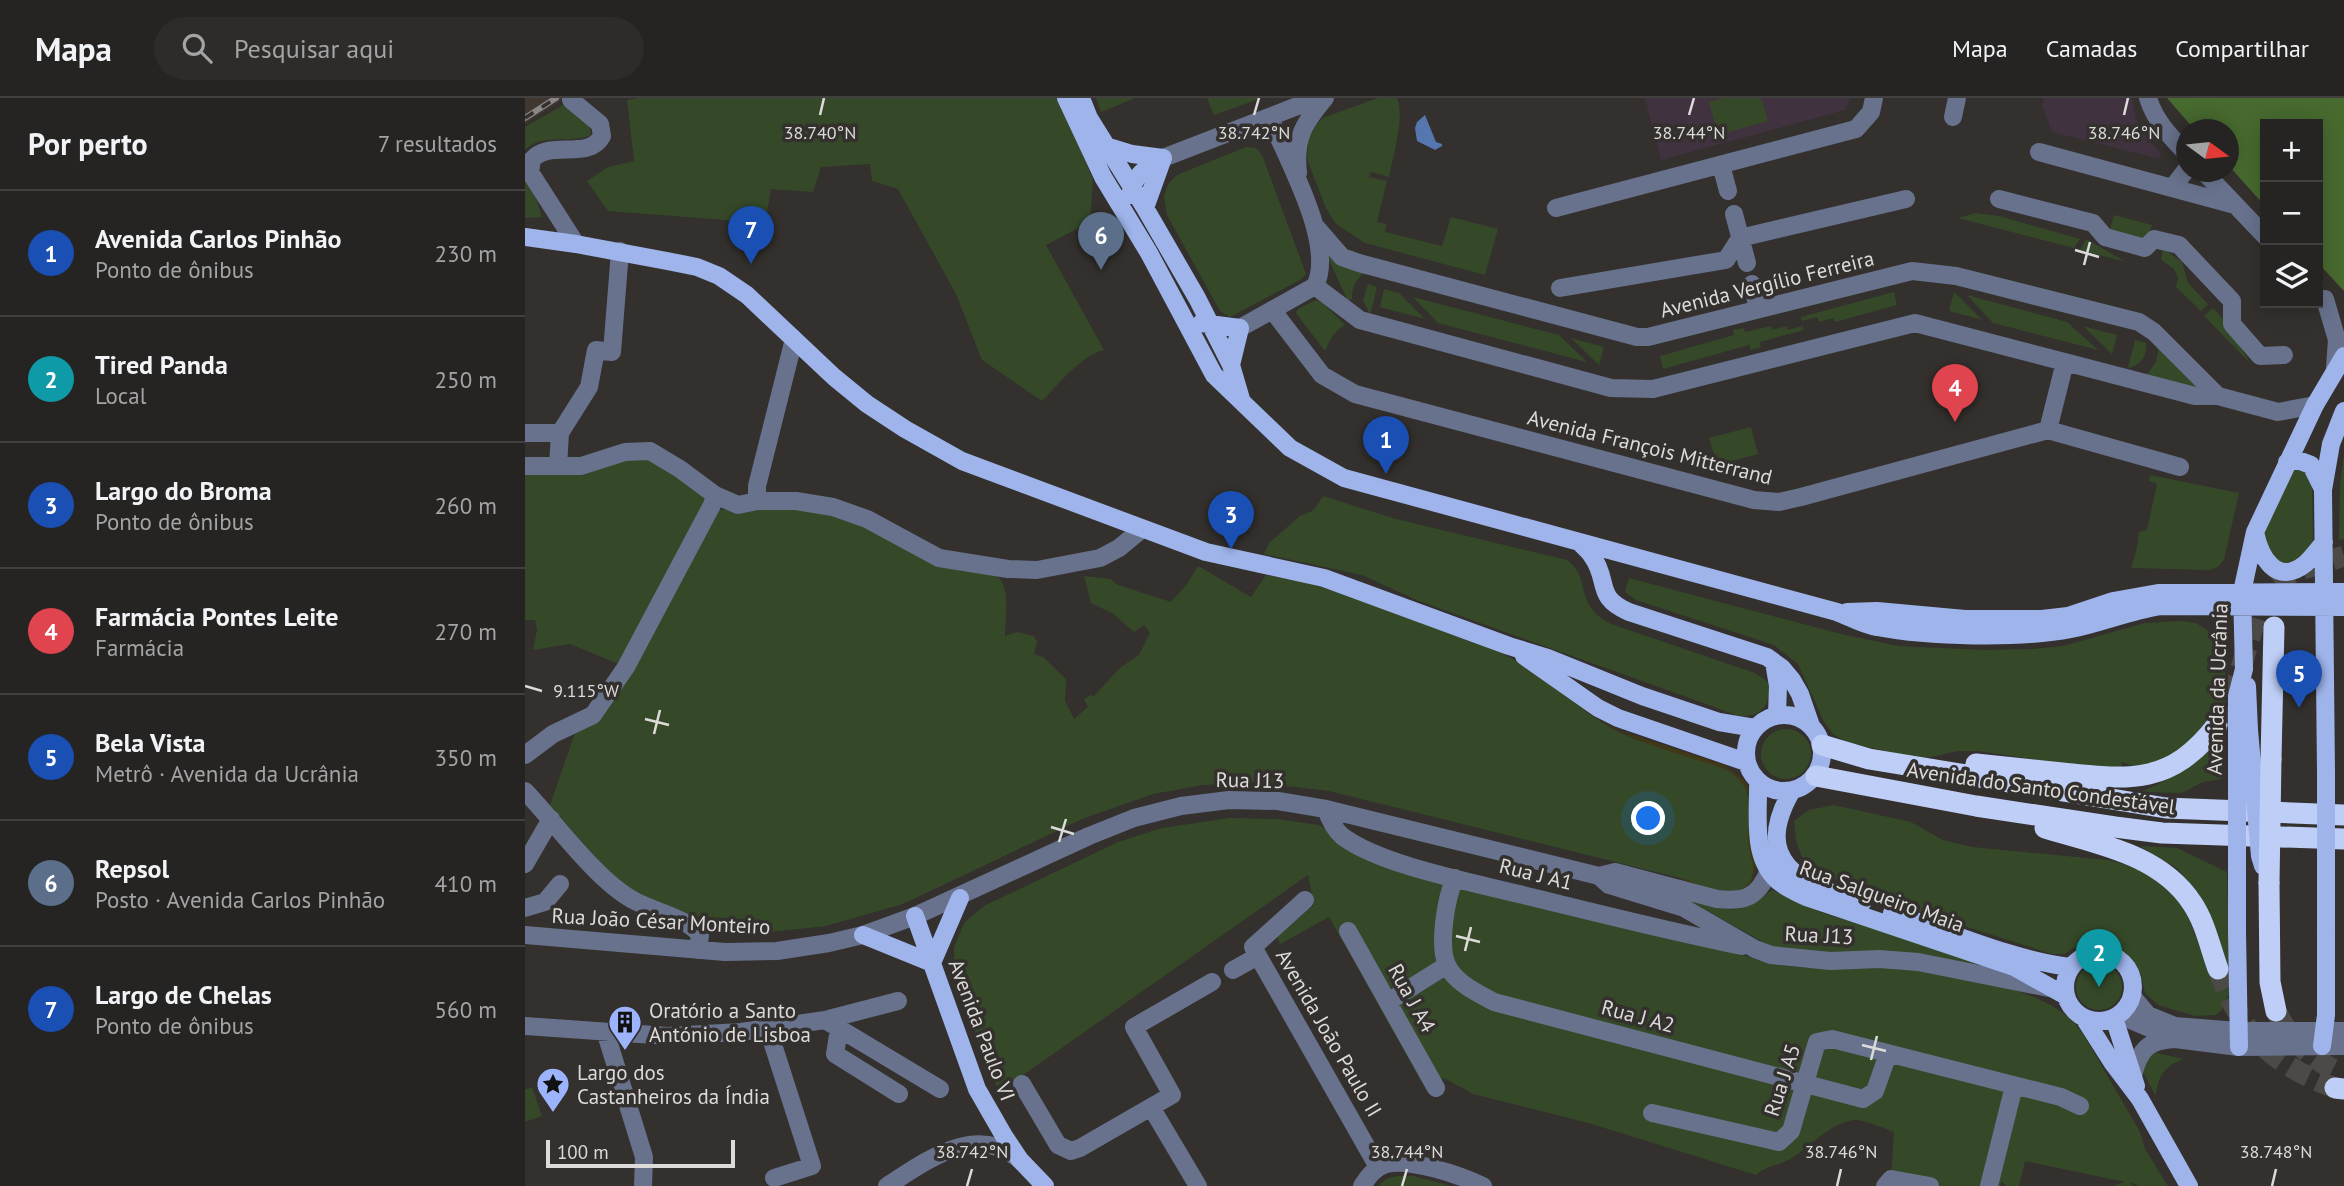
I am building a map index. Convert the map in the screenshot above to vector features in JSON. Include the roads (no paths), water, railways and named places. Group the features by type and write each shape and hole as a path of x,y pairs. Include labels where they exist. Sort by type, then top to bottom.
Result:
{"highway":[{"path":"2274,627 2269,924 2270,982 2276,1011"},
{"path":"1906,765 1973,764 2101,778 2141,777 2156,773 2181,760 2203,743 2235,728"},
{"name":"Avenida do Santo Condestável","path":"1822,745 1869,759 2166,808 2344,815"},
{"name":"Avenida do Santo Condestável","path":"1816,776 1976,806 2162,833 2344,839"},
{"path":"1976,806 2126,853 2159,869 2183,890 2193,904 2203,923 2218,969"}],"main road":[{"path":"1066,98 1106,146 1145,208 1197,298 1231,365 1242,402"},
{"path":"1081,98 1083,120 1103,177 1127,214 1214,374 1290,448 1344,478 1837,612 1877,611 1965,619 2042,619 2067,616 2135,596 2158,593 2242,599 2324,599 2344,592"},
{"path":"1106,146 1132,154 1163,158"},
{"path":"1127,214 1132,186 1142,170 1163,158"},
{"path":"1145,208 1163,158"},
{"path":"525,237 620,251 698,267 719,276 747,295 834,377 867,404 962,461 1206,552 1324,578 1549,658 1679,709 1737,726 1755,727"},
{"path":"1184,317 1210,326 1240,328 1231,365"},
{"name":"Avenida da Ucrânia","path":"2239,1039 2235,728 2237,696 2244,669 2242,599 2255,532 2299,436 2340,362"},
{"path":"2322,1039 2326,1014 2326,618 2323,490 2329,452 2344,411"},
{"path":"2287,462 2298,460 2311,465 2323,490"},
{"path":"2255,532 2264,560 2273,568 2285,571 2304,565 2324,542"},
{"path":"1580,543 1592,555 1608,599 1620,608 1760,654 1782,668 1796,687 1811,726 1822,745 1823,756 1816,776 1805,786 1791,792 1768,789 1758,782 1751,773 1745,750 1755,727 1777,715 1795,716 1811,726"},
{"path":"1602,579 1606,566 1619,554"},
{"path":"1619,554 1611,586 1612,595 1620,608"},
{"path":"2324,599 2344,607"},
{"path":"1509,646 1598,708 1618,718 1747,762"},
{"path":"1774,662 1777,715"},
{"path":"2235,728 2260,856 2269,883"},
{"name":"Rua Salgueiro Maia","path":"1758,782 1761,857 1781,883 1806,897 2014,967 2059,993"},
{"name":"Rua Salgueiro Maia","path":"1791,792 1782,807 1777,834 1779,856 1787,867 1809,883 1856,902 2011,953 2050,965 2070,967"},
{"path":"863,935 932,963 960,898"},
{"name":"Avenida Paulo VI","path":"915,916 977,1088 1020,1160 1045,1186"},
{"path":"2084,1018 2104,1021 2127,1007 2132,996 2130,972 2123,962 2113,955 2090,953 2079,958 2070,967 2059,993 2072,1009 2084,1018 2140,1100 2189,1186"},
{"path":"2116,1016 2140,1100"}],"street":[{"path":"1163,158 1318,98"},
{"name":"Avenida Vergílio Ferreira","path":"1298,180 1296,156 1302,130 1325,98"},
{"path":"1556,208 1856,129 1871,111 1874,98"},
{"path":"1953,117 1958,98"},
{"path":"2148,98 2152,113 2176,143"},
{"path":"572,100 600,124 603,136 599,142 586,148 540,152 532,160 530,172 576,244"},
{"name":"Avenida Vergílio Ferreira","path":"1270,118 1315,226 1321,266 1320,277 1315,286"},
{"path":"2039,152 2235,205"},
{"path":"1721,164 1728,191"},
{"path":"2173,187 2177,182"},
{"path":"2213,182 2260,231"},
{"path":"1560,288 1726,260 1740,238 1906,199"},
{"path":"1999,199 2093,223 2105,237 2145,247 2154,239 2179,245 2232,301 2232,324 2260,356 2284,355"},
{"path":"1734,214 1747,263"},
{"name":"Avenida Vergílio Ferreira","path":"1315,226 1342,257 1359,263 1637,337 1648,337 1912,271 1957,276 2139,322 2154,332 2218,396"},
{"path":"558,466 560,432 589,387 596,350 612,352 620,251"},
{"path":"1752,284 1758,308"},
{"path":"1240,328 1315,286 1360,320 1611,388 1653,389 1915,323 2195,396 2218,396 2278,412 2315,405"},
{"path":"2323,296 2344,311"},
{"path":"2323,301 2337,340 2340,362"},
{"name":"Avenida François Mitterrand","path":"1273,311 1322,375 1355,394 1754,500 1779,502 1801,497 2048,430"},
{"path":"757,501 757,486 794,339"},
{"path":"2065,362 2048,430 2180,467"},
{"path":"2278,412 2299,436"},
{"path":"525,433 560,432"},
{"path":"525,466 582,466 625,452 650,451 659,454 715,495 738,505 757,501 796,500 833,507 867,519 939,558 1008,569 1037,570 1100,558 1119,548 1142,529"},
{"path":"525,755 553,734 593,715 626,667 715,495"},
{"path":"525,791 621,892 693,927 700,935 698,950"},
{"name":"Rua J13","path":"915,916 1134,818 1205,802 1241,800 1278,801 1326,809 1599,876 1615,872 1717,899 1742,900 1753,895 1769,870"},
{"name":"Rua J A1","path":"1326,809 1340,834 1363,848 1455,878 1703,939 1755,949"},
{"path":"525,864 551,819"},
{"name":"Rua J13","path":"1599,876 1609,885 1684,908 1755,949 1771,955 1829,961 1878,958 1917,962 2059,993"},
{"path":"1388,1002 1447,965 1443,935 1450,888 1455,878"},
{"path":"525,908 545,902 560,884"},
{"name":"Avenida João Paulo II","path":"1305,900 1253,947 1378,1167"},
{"name":"Rua João César Monteiro","path":"525,935 698,950 777,951 863,935 915,916"},
{"name":"Rua J A4","path":"1348,931 1436,1088"},
{"path":"1233,970 1258,956"},
{"name":"Rua J A2","path":"1447,965 1467,988 1494,1002 1863,1098 1875,1091 1888,1054"},
{"path":"1022,1084 1058,1144 1071,1151 1080,1149 1172,1095 1134,1027 1212,982"},
{"path":"2132,996 2148,1015 2166,1024 2239,1039"},
{"path":"525,1026 606,1034 668,1036 832,1024 898,1001"},
{"path":"2116,1016 2175,1039"},
{"path":"832,1024 940,1089"},
{"path":"832,1024 835,1054 899,1094"},
{"path":"768,1029 812,1166 774,1178"},
{"path":"2322,1039 2344,1031"},
{"path":"606,1034 644,1157 643,1186"},
{"path":"2133,1076 2137,1059 2146,1047 2160,1040 2322,1039 2344,1046"},
{"name":"Rua J A5","path":"1652,1113 1779,1142 1791,1131 1817,1042 1832,1040 2061,1097 2080,1106"},
{"path":"1989,1186 2014,1086"},
{"path":"1151,1107 1198,1186"},
{"path":"898,1183 941,1153 970,1144 985,1143 999,1147 1020,1160"},
{"path":"1362,1186 1378,1167 1407,1163 1483,1186"},
{"path":"1885,1186 1891,1179 1930,1186"}],"water":[{"path":"1425,115 1436,142 1442,144 1435,150 1417,141 1415,128"}],"tunnel":[{"path":"2217,725 2232,698 2265,595 2288,574 2344,556"},
{"path":"2218,969 2237,1012 2261,1043 2275,1057 2292,1068 2335,1088"},
{"path":"2276,1011 2303,1048 2320,1062 2341,1073"}],"railway":[{"path":"525,118 556,98"}],"place":[{"name":"Largo de Chelas","path":"751,264"},
{"name":"Repsol","path":"1101,270"},
{"name":"Farmácia Pontes Leite","path":"1955,422"},
{"name":"Avenida Carlos Pinhão","path":"1386,474"},
{"name":"Largo do Broma","path":"1231,549"},
{"name":"Bela Vista","path":"2299,708"},
{"name":"Tired Panda","path":"2099,987"},
{"name":"Oratório a Santo António de Lisboa","path":"625,1052"},
{"name":"Largo dos Castanheiros da Índia","path":"553,1114"}]}
